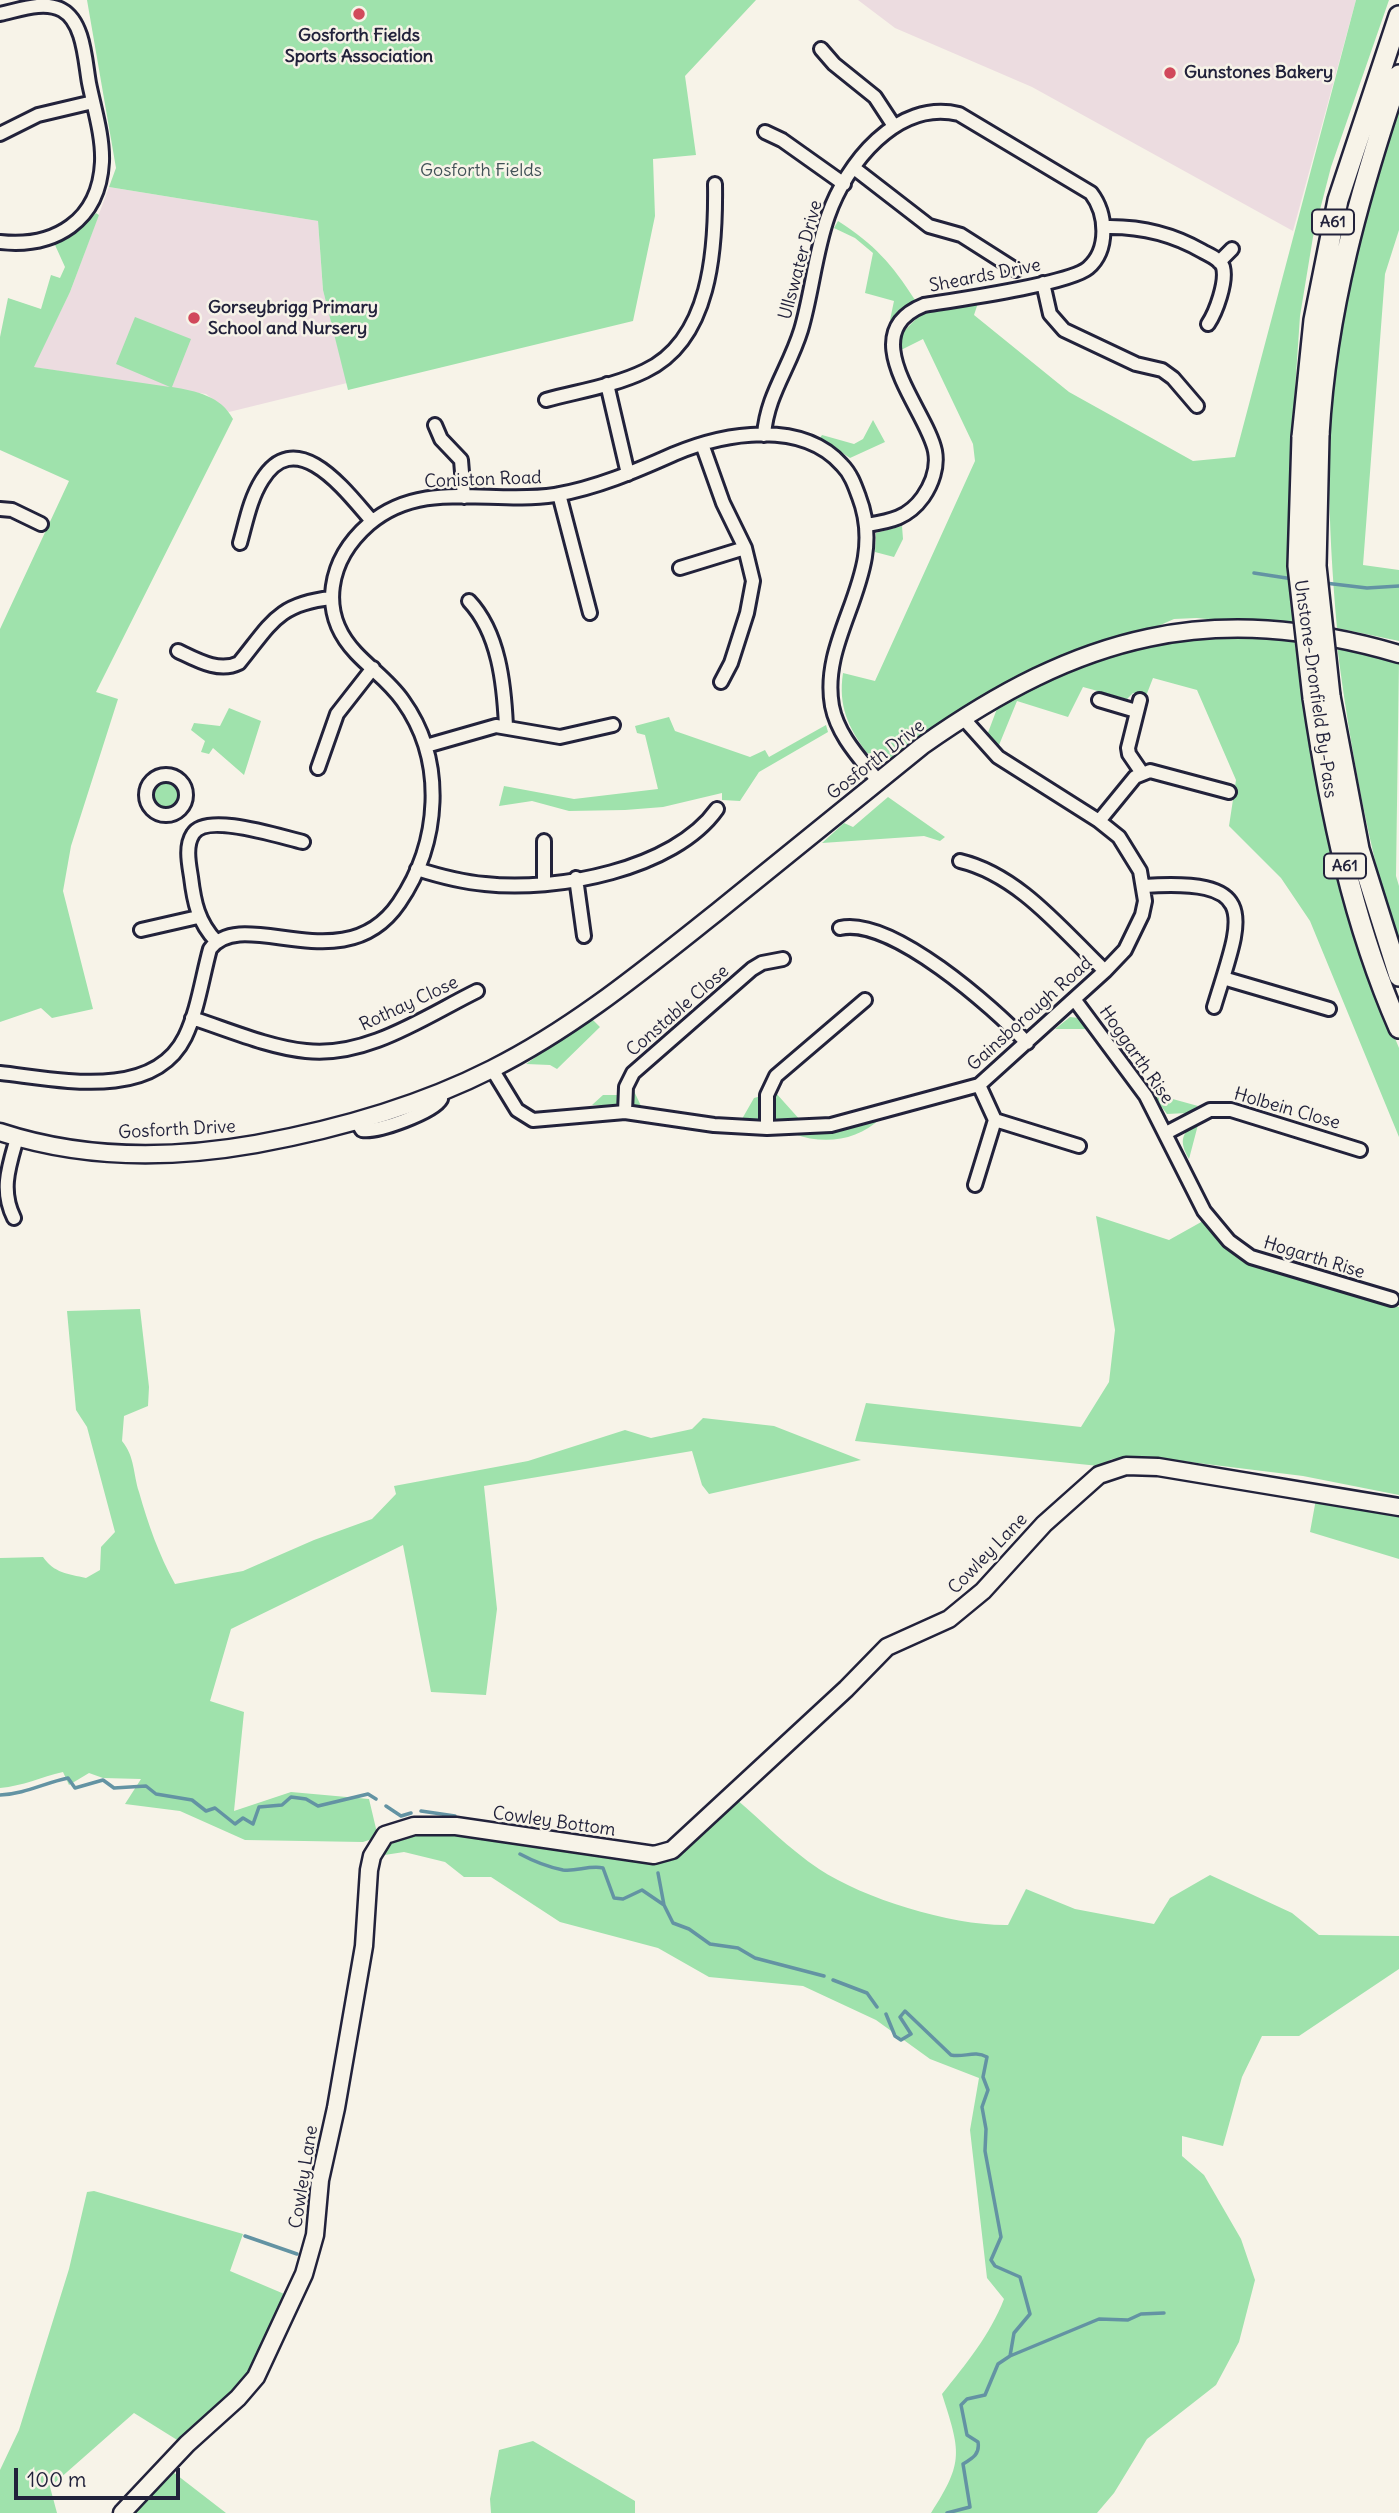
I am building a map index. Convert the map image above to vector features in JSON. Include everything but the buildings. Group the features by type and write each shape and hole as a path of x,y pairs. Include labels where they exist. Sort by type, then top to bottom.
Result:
{"highway":[{"name":"Unstone-Dronfield By-Pass","path":"1311,436 1312,331 1338,200 1399,16"},
{"name":"Unstone-Dronfield By-Pass","path":"1399,75 1366,173 1342,267 1311,436 1298,566 1322,697 1359,849 1399,976"},
{"name":"Unstone-Dronfield By-Pass","path":"1322,697 1325,777 1342,855 1367,947 1399,1028"}],"street":[{"path":"0,14 45,6 55,7 71,17 80,39 102,162 95,193 85,211 68,229 45,241 0,242"},
{"path":"821,49 834,64 875,97 894,126"},
{"path":"0,134 38,115 93,102"},
{"name":"Ullswater Drive","path":"764,435 767,407 801,331 826,221 854,168 894,126 920,114 949,112 970,120 1091,193 1100,208 1104,227"},
{"path":"765,132 782,140 844,184"},
{"path":"854,168 929,226 961,235 1016,270"},
{"path":"546,400 607,384 660,363 671,355 689,332 699,309 706,280 715,184"},
{"path":"1104,227 1123,226 1159,232 1195,247 1219,262 1224,271 1208,324"},
{"name":"Sheards Drive","path":"867,525 900,519 909,513 927,491 934,472 933,444 896,365 894,345 900,324 914,309 924,305 1063,279 1088,268 1099,253 1104,227"},
{"path":"1219,262 1232,248"},
{"path":"1043,283 1050,314 1064,330 1136,364 1162,370 1173,378 1197,406"},
{"path":"607,384 628,474"},
{"path":"435,425 442,439 461,460 464,496"},
{"name":"Coniston Road","path":"216,941 237,934 334,943 360,935 374,929 397,906 417,869 435,793 426,746 403,700 343,637 331,598 334,572 341,557 372,521 409,501 428,496 504,499 559,494 628,474 702,444 764,435 803,440 840,462 853,481 867,525 868,551 834,662 831,696 837,723 847,743 878,781"},
{"path":"702,444 723,503 745,548 753,581 751,597 731,663 720,682"},
{"path":"240,543 263,478 276,465 296,460 323,468 372,521"},
{"path":"559,494 590,613"},
{"path":"0,509 12,510 41,524"},
{"path":"680,568 745,548"},
{"path":"178,651 206,664 232,667 239,663 286,609 302,601 331,598"},
{"path":"469,601 485,624 493,643 503,688 506,726"},
{"name":"Gosforth Drive","path":"0,1132 17,1138 96,1153 168,1153 239,1147 357,1122 439,1093 492,1069 600,1003 878,781 963,718 1029,681 1079,658 1126,641 1181,630 1217,627 1276,630 1336,638 1399,654"},
{"path":"318,768 337,714 373,668"},
{"path":"1099,700 1138,706 1128,748 1142,773"},
{"path":"963,718 998,757 1099,821 1126,846 1144,886 1202,885 1213,888 1230,900 1237,923 1214,1007"},
{"path":"426,746 485,728 506,726 560,737 612,725"},
{"path":"1099,821 1142,773 1160,772 1229,792"},
{"path":"417,869 486,884 544,883 576,878 633,865 662,853 704,826 717,809"},
{"path":"175,813 194,831"},
{"path":"0,1073 95,1081 133,1077 170,1057 185,1037 210,949 216,941 198,918 189,862 189,844 194,831 200,827 222,825 303,842"},
{"path":"544,841 544,883"},
{"path":"960,861 978,866 1014,887 1105,971"},
{"path":"576,878 584,936"},
{"name":"Gainsborough Road","path":"492,1069 517,1110 533,1120 625,1112 714,1125 766,1128 831,1125 979,1085 1105,971 1134,933 1144,908 1144,886"},
{"path":"141,930 198,918"},
{"path":"840,928 855,927 867,931 917,954 974,992 1027,1043"},
{"name":"Constable Close","path":"625,1112 626,1087 634,1073 752,969 762,963 783,959"},
{"path":"1223,978 1329,1009"},
{"name":"Rothay Close","path":"192,1018 261,1041 306,1051 332,1052 367,1044 477,991"},
{"name":"Hoggarth Rise","path":"1074,999 1143,1090 1166,1133"},
{"path":"766,1128 767,1096 776,1076 865,1000"},
{"path":"975,1185 995,1120 979,1085"},
{"name":"Holbein Close","path":"1166,1133 1210,1110 1231,1110 1360,1150"},
{"path":"995,1120 1079,1146"},
{"name":"Hogarth Rise","path":"1166,1133 1204,1211 1242,1253 1392,1300"},
{"path":"14,1218 2,1186 17,1138"},
{"name":"Cowley Lane","path":"672,1850 846,1689 887,1647 949,1619 974,1599 1044,1524 1099,1475 1126,1466 1158,1466 1399,1507"},
{"name":"Cowley Lane","path":"122,2513 187,2444 238,2398 256,2377 299,2286 315,2235 320,2180 349,2035 364,1946 372,1856 385,1835 414,1826 431,1826"},
{"name":"Cowley Bottom","path":"431,1826 456,1826 654,1855 672,1850"}],"shaded area":[{"path":"858,0 1356,0 1293,231 1032,87 895,28"},
{"name":"Gorseybrigg Primary School and Nursery","path":"109,187 318,221 323,290 347,383 229,412 206,394 33,367 70,292"}],"green space":[{"name":"Gosforth Fields","path":"87,0 756,0 685,76 696,155 653,159 655,216 633,321 348,390 323,290 318,221 109,187 116,168"},
{"path":"1356,0 1389,0 1331,167 1313,237 1300,316 1289,478 1297,628 1197,618 1174,619 1149,630 1120,636 1072,653 1002,688 934,729 892,760 867,753 843,706 843,673 875,681 975,461 973,444 923,339 901,350 901,334 924,311 979,300 974,315 1069,392 1193,461 1235,457"},
{"path":"1399,108 1399,230 1385,274 1363,565 1399,570 1399,641 1337,628 1329,468 1332,388 1348,283 1375,182"},
{"path":"96,213 99,215 70,292 34,367 170,387 116,364 135,317 191,339 172,387 215,400 233,419 96,692 118,699 71,846 63,891 93,1009 52,1018 41,1008 0,1022 0,629 69,481 0,450 0,337 8,298 41,309 51,275 60,278 65,267 55,245 77,231"},
{"path":"838,221 881,256 915,300 901,309 893,321 890,320 894,301 865,293 873,253 855,238 834,228"},
{"path":"873,420 885,442 850,458 820,438 822,435 854,444 863,439"},
{"path":"902,526 903,539 894,557 875,552 876,533"},
{"path":"1198,634 1294,639 1336,874 1364,963 1399,1048 1399,1137 1310,921 1281,878 1229,826 1236,780 1197,690 1153,678 1146,696 1133,693 1127,699 1083,687 1068,717 1017,701 997,750 986,738 998,706 1096,657"},
{"path":"1337,645 1399,660 1396,876 1399,886 1399,949 1378,874 1362,798"},
{"path":"229,708 261,721 244,775 213,748 209,754 201,752 205,741 191,730 194,723 220,726"},
{"path":"669,717 675,731 750,757 765,750 769,757 826,725 828,732 759,772 740,801 722,800 722,793 663,807 625,810 569,811 532,801 499,806 504,786 574,799 658,789 645,735 637,733 635,726"},
{"path":"165,783 174,787 178,796 174,805 165,809 156,805 152,796 156,787"},
{"path":"888,797 945,837 940,841 924,836 822,843 844,823 853,827"},
{"path":"1070,1017 1079,1018 1091,1029 1055,1029"},
{"path":"591,1018 600,1027 557,1069 550,1065 526,1064"},
{"path":"633,1089 641,1106 592,1105 603,1095 618,1095"},
{"path":"775,1092 801,1121 742,1119 754,1098"},
{"path":"1151,1093 1198,1106 1187,1113 1167,1114"},
{"path":"881,1118 862,1132 840,1139 817,1139 794,1134 822,1132"},
{"path":"1199,1121 1189,1159 1183,1142 1185,1133"},
{"path":"1096,1216 1169,1240 1203,1221 1243,1262 1399,1307 1399,1495 1303,1476 1141,1456 1112,1459 1099,1466 855,1441 866,1403 1081,1427 1109,1382 1115,1330"},
{"path":"140,1309 149,1387 148,1406 124,1416 122,1441 132,1459 154,1539 175,1584 243,1571 314,1540 372,1519 396,1494 394,1486 528,1461 625,1430 651,1438 692,1429 703,1418 774,1426 861,1460 709,1494 702,1485 692,1451 484,1486 497,1609 486,1695 431,1692 403,1545 231,1629 210,1701 244,1712 234,1811 291,1792 369,1799 378,1837 363,1842 245,1840 180,1811 125,1804 141,1779 103,1778 89,1773 69,1785 63,1772 0,1788 0,1558 43,1557 57,1570 86,1578 100,1570 101,1547 115,1532 87,1427 76,1410 67,1311"},
{"path":"1316,1499 1399,1513 1399,1559 1310,1532"},
{"path":"736,1799 819,1869 860,1891 936,1916 1008,1925 1026,1889 1075,1909 1154,1924 1170,1898 1210,1875 1292,1913 1319,1935 1399,1936 1399,1969 1299,2036 1262,2036 1242,2077 1223,2146 1182,2136 1182,2156 1204,2175 1241,2239 1255,2280 1239,2342 1216,2385 1147,2439 1114,2493 1097,2513 931,2513 950,2480 956,2455 953,2429 942,2394 985,2337 1004,2299 987,2278 970,2130 979,2078 930,2059 876,2020 803,1986 709,1977 658,1948 560,1922 491,1877 464,1877 445,1862 404,1852 378,1856 398,1840 440,1831 657,1861"},
{"path":"94,2191 243,2234 230,2271 289,2296 252,2375 182,2443 134,2413 50,2487 57,2513 0,2513 0,2470 19,2430 69,2269 87,2192"},
{"path":"533,2441 635,2501 635,2513 491,2513 490,2499 499,2450"},
{"path":"173,2472 226,2513 134,2513"}],"waterway":[{"path":"1254,573 1293,579"},
{"path":"1325,583 1367,588 1399,586"},
{"path":"0,1795 18,1793 68,1778 75,1788 103,1780 114,1788 146,1786 156,1794 192,1800 206,1811 215,1808 235,1824 243,1818 253,1824 259,1807 282,1805 291,1797 306,1799 318,1806 368,1794 376,1799"},
{"path":"386,1806 401,1816 411,1813"},
{"path":"421,1811 455,1816"},
{"path":"520,1854 563,1870 603,1868 614,1898 623,1899 642,1890 664,1905 673,1923 689,1929 710,1944 738,1948 755,1958 824,1976"},
{"path":"658,1873 664,1905"},
{"path":"833,1980 867,1993 877,2007"},
{"path":"886,2014 895,2036 901,2040 911,2034 900,2017 905,2011 951,2055 978,2054 987,2057 983,2077 988,2090 982,2107 986,2129 985,2151 1001,2237 991,2260 995,2266 1020,2277 1030,2314 1014,2333 1010,2356 998,2364 985,2395 967,2399 961,2405 967,2435 978,2442 978,2450 973,2458 963,2464 970,2507 947,2513"},
{"path":"245,2236 297,2254"},
{"path":"1010,2356 1099,2319 1128,2320 1141,2314 1164,2313"}],"place":[{"name":"Gosforth Fields Sports Association","path":"359,14"},
{"name":"Gunstones Bakery","path":"1170,73"},
{"name":"Gorseybrigg Primary School and Nursery","path":"194,318"}]}
